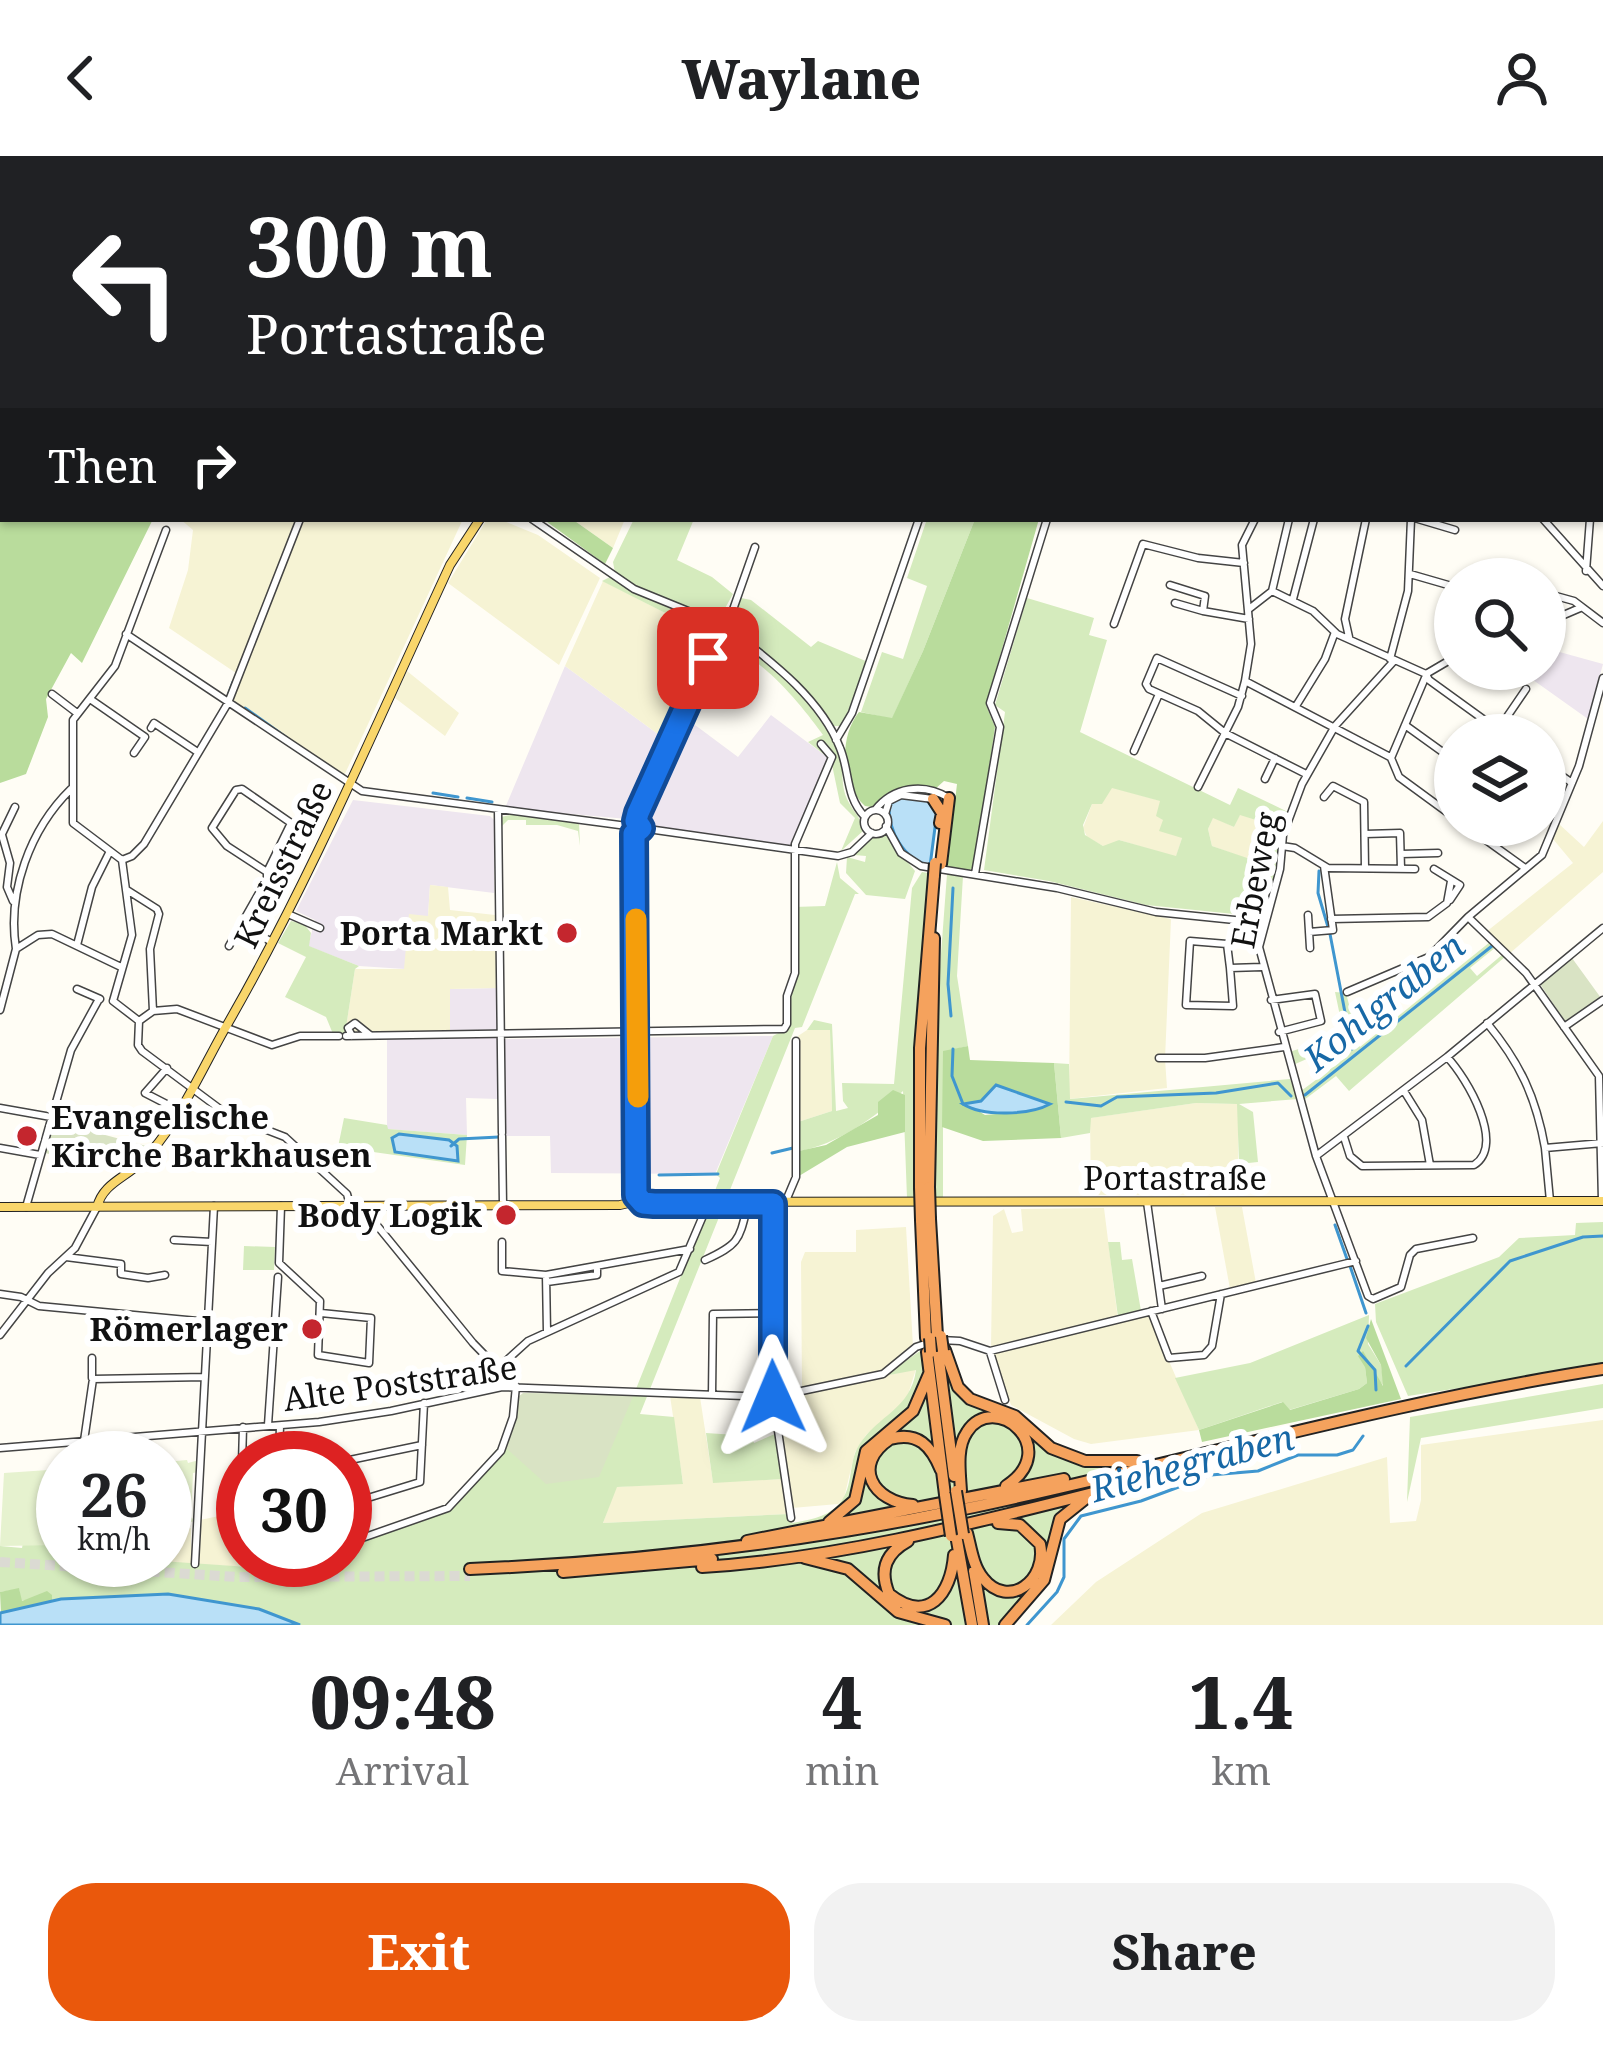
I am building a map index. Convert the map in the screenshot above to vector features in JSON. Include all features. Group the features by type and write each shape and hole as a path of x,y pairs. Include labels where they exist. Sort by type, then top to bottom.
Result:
{"highway":[{"path":"938,870 949,798"},
{"path":"933,799 942,813 921,1027 933,1337"},
{"path":"926,1219 924,1285 937,1351 953,1493 963,1532 986,1583 1011,1592 1033,1581 1041,1569 1040,1544 1028,1529 1010,1523 963,1532 722,1566 470,1573 691,1554 845,1532 974,1506 1414,1402 1603,1373"},
{"path":"803,1530 826,1523 850,1507 866,1451 913,1411 937,1351"},
{"path":"937,1351 958,1388 970,1399 1015,1416 1051,1448 1085,1461 1137,1461"},
{"path":"656,1567 847,1539 977,1513 1416,1409 1603,1373"},
{"path":"929,1374 941,1470"},
{"path":"953,1493 965,1436 976,1423 996,1418 1022,1432 1029,1451 1018,1477 993,1492"},
{"path":"933,1505 886,1498 873,1484 871,1461 882,1444 908,1436 926,1443 953,1493"},
{"path":"691,1554 1220,1442 1262,1438"},
{"path":"963,1532 1168,1475 1212,1457"},
{"path":"1005,1625 1044,1580 1060,1519 1076,1504 1104,1490"},
{"path":"934,1533 906,1541 888,1557 884,1575 889,1594 908,1607 938,1602 950,1585 953,1556 963,1532"},
{"path":"963,1532 975,1625"},
{"path":"953,1556 975,1625"},
{"path":"778,1558 838,1564 858,1574 898,1612 945,1625"}],"main road":[{"name":"Kreisstraße","path":"97,1207 109,1185 152,1152 226,1026 288,914 450,566 479,522"},
{"name":"Portastraße","path":"0,1208 620,1205 637,1199 708,1204 1602,1201"}],"street":[{"path":"122,860 144,844 228,704 299,522"},
{"path":"536,522 620,580 722,629 761,654 806,697 836,740 854,803 896,841 912,863 1057,888 1156,912 1264,923"},
{"path":"836,740 852,713 918,522"},
{"path":"975,874 1000,727 990,703 1046,522"},
{"path":"1198,788 1245,680 1249,614 1242,542 1253,522"},
{"path":"1175,603 1249,614 1272,592 1288,522"},
{"path":"1293,598 1312,522"},
{"path":"1350,640 1345,619 1365,522"},
{"path":"1392,661 1410,574 1414,522"},
{"path":"1425,522 1455,530"},
{"path":"1545,522 1603,586"},
{"path":"1586,571 1590,522"},
{"path":"113,1001 132,935 127,890 122,860 73,823 71,731 77,713 111,673 166,530"},
{"path":"1114,624 1142,544 1244,563"},
{"path":"637,1199 637,828 755,547"},
{"path":"1410,574 1434,580"},
{"path":"742,586 750,576"},
{"path":"1170,585 1204,596 1203,610"},
{"path":"1272,592 1293,598 1350,640 1426,674 1477,714"},
{"path":"1566,599 1603,623"},
{"path":"1566,614 1580,608"},
{"path":"1296,706 1325,659 1335,632"},
{"path":"126,634 350,785 369,793 838,856 857,847 885,797 898,790 940,792 949,798"},
{"path":"1241,696 1157,658 1146,684 1204,715 1225,733 1306,774"},
{"name":"Erbeweg","path":"1392,661 1335,726 1306,774 1282,846 1259,947 1316,1156 1370,1299 1401,1287 1416,1249 1473,1238"},
{"path":"1391,758 1426,674 1434,669"},
{"path":"1566,798 1603,678"},
{"path":"1245,680 1391,758 1399,777 1434,803"},
{"path":"52,694 77,713"},
{"path":"1134,751 1159,694"},
{"path":"90,699 145,737 134,753"},
{"path":"151,728 154,723 197,752"},
{"path":"1405,724 1434,745"},
{"path":"139,1021 152,1011 177,1009 272,1045 300,1036 622,1034 787,1027 787,996 795,974 794,850 832,757 821,744"},
{"path":"1265,779 1275,758"},
{"path":"1566,779 1572,783"},
{"path":"1324,797 1332,785 1364,802 1365,869"},
{"path":"229,946 268,879 267,872 291,824 239,789 212,828 227,846 267,872"},
{"path":"0,1010 15,952 15,903 36,831 71,790"},
{"path":"874,822 895,797 933,799"},
{"path":"15,806 1,837 10,863 7,887 15,903"},
{"path":"498,810 502,1205"},
{"path":"1365,834 1400,833 1401,869"},
{"path":"1282,846 1295,848 1324,866 1415,868"},
{"path":"1495,846 1526,868"},
{"path":"1347,992 1430,957 1549,846"},
{"path":"77,945 92,886 110,850"},
{"path":"1401,854 1438,854"},
{"path":"1309,932 1333,930 1324,866"},
{"path":"1331,919 1429,917 1460,888 1433,868"},
{"path":"127,890 158,909 150,949 152,1011"},
{"path":"288,914 320,928"},
{"path":"1308,915 1310,948"},
{"path":"1468,917 1535,984 1602,1080 1602,1201"},
{"path":"242,925 272,942"},
{"path":"1316,1156 1447,1057 1603,928"},
{"path":"15,952 46,933 121,968"},
{"path":"1190,941 1227,944 1230,968 1233,1006 1186,1005 1190,941"},
{"path":"1230,968 1262,968"},
{"path":"77,989 113,1001 139,1021"},
{"path":"1271,1000 1318,997 1321,1021 1280,1032"},
{"path":"26,1208 75,1042 99,999"},
{"path":"1564,1027 1603,1000"},
{"path":"139,1021 140,1048 228,1115 295,1144 346,1194 516,1386 513,1417 501,1451 448,1508 372,1535"},
{"path":"1487,1023 1524,1072 1537,1104 1550,1201"},
{"path":"785,1204 796,1177 796,1041"},
{"path":"1159,1058 1205,1058 1284,1047"},
{"path":"1344,1137 1350,1156 1359,1165 1474,1166 1486,1154 1474,1092 1447,1057"},
{"path":"166,1068 145,1093 178,1110"},
{"path":"1404,1091 1422,1120 1430,1166"},
{"path":"0,1108 51,1117"},
{"path":"1545,1148 1602,1143"},
{"path":"0,1148 40,1155"},
{"path":"1147,1202 1162,1309"},
{"path":"497,1369 528,1341 679,1271 708,1204"},
{"path":"705,1260 739,1240 748,1204"},
{"path":"773,1204 773,1397 791,1517"},
{"path":"195,1564 214,1206"},
{"path":"281,1206 279,1263 320,1301 320,1357 369,1363 371,1318 321,1313"},
{"path":"0,1336 87,1230 97,1207"},
{"path":"174,1240 213,1242"},
{"path":"502,1242 502,1271 546,1279 597,1275 597,1268 690,1249"},
{"path":"66,1257 121,1264 122,1274 165,1275"},
{"name":"Alte Poststraße","path":"192,1432 280,1425 516,1386 773,1397 883,1374 916,1347 935,1341 960,1341 990,1351 1356,1261"},
{"path":"268,1426 278,1276"},
{"path":"1157,1287 1202,1276"},
{"path":"546,1279 547,1332"},
{"path":"0,1294 39,1306 208,1322"},
{"path":"1151,1311 1168,1358 1204,1355 1212,1346 1221,1294"},
{"path":"712,1395 713,1314 772,1313"},
{"path":"990,1351 1005,1400"},
{"path":"85,1431 92,1358"},
{"path":"92,1379 205,1377"},
{"path":"372,1497 420,1482 424,1403"},
{"path":"280,1425 280,1431"},
{"path":"243,1427 243,1431"},
{"name":"Alte Poststraße","path":"0,1448 36,1445"},
{"path":"372,1455 422,1445"}],"shaded area":[{"path":"184,522 296,522 236,673 169,628 188,570 193,530"},
{"path":"302,522 462,522 343,778 231,703"},
{"path":"485,522 506,522 538,535 600,578 559,665 448,583"},
{"path":"576,522 624,522 613,548"},
{"path":"603,581 693,627 708,645 666,740 565,666"},
{"path":"1566,654 1603,664 1588,719 1547,690 1566,690"},
{"path":"565,666 666,740 633,815 627,819 505,808"},
{"path":"407,671 459,713 445,736 395,698"},
{"path":"771,715 831,760 794,847 646,827 643,821 687,719 738,757"},
{"path":"1111,787 1161,801 1163,820 1182,838 1176,857 1119,840 1103,846 1087,837 1083,828 1092,804 1102,803"},
{"path":"353,800 494,820 494,893 430,885 428,917 409,915 405,969 359,966 308,946 315,920 296,911"},
{"path":"1240,814 1259,821 1264,845 1253,861 1212,846 1208,829 1213,817 1234,827"},
{"path":"1603,821 1603,872 1509,954 1486,932 1573,863 1559,846 1566,846 1566,830 1584,847"},
{"path":"430,885 448,887 450,910 495,915 497,988 450,989 450,1032 345,1034 355,969 404,969 409,914 428,916"},
{"path":"1071,897 1171,919 1167,1088 1069,1099"},
{"path":"497,988 498,1099 466,1098 467,1135 387,1129 387,1033 449,1032 450,989"},
{"path":"807,1030 830,1030 832,1111 798,1122 798,1036"},
{"path":"773,1036 715,1174 551,1173 550,1136 502,1136 501,1039"},
{"path":"1196,1103 1238,1104 1238,1194 1091,1195 1090,1118"},
{"path":"1215,1207 1242,1207 1256,1283 1230,1289"},
{"path":"1104,1208 1118,1320 1148,1313 1199,1430 1091,1444 1011,1405 991,1347 993,1216 1004,1209 1012,1233 1023,1231 1021,1209"},
{"path":"906,1227 913,1346 884,1371 802,1388 801,1262 805,1252 856,1252 856,1230"},
{"path":"916,1369 906,1401 866,1435 855,1452 844,1498 838,1504 792,1508 777,1400"},
{"path":"670,1396 700,1397 713,1482 783,1479 789,1514 603,1523 616,1487 683,1483"},
{"path":"1603,1420 1603,1625 1051,1625 1096,1582 1202,1513 1387,1457 1390,1523 1416,1521 1421,1500 1421,1445"},
{"path":"216,1517 216,1565 192,1564 195,1521"}],"green space":[{"path":"0,522 152,522 82,663 71,653 46,699 48,717 26,774 0,783"},
{"path":"547,522 576,522 613,548 605,564"},
{"path":"633,522 693,522 677,560 712,577 733,594 723,612 709,618 636,587 615,573 613,562"},
{"path":"926,522 974,522 892,719 861,712 882,652 903,659 927,586 907,578"},
{"path":"974,522 1038,522 986,705 995,727 975,865 970,870 947,868 957,784 944,781 934,790 900,789 872,807 857,796 847,773 852,722 859,712 892,718"},
{"path":"610,577 704,623 712,632 708,645 693,627 602,581"},
{"path":"741,598 751,600 811,647 818,641 868,662 842,726 832,726 802,689 736,632 731,617"},
{"path":"1027,598 1094,618 1089,635 1107,640 1080,732 1230,805 1238,788 1288,812 1272,891 1246,890 1244,915 1146,905 984,870 1005,712 995,705","holes":["1112,788 1160,801 1156,816 1163,820 1159,831 1182,838 1176,856 1119,840 1103,846 1085,835 1083,825 1092,804 1102,804","1240,815 1259,821 1257,842 1263,845 1253,860 1212,846 1208,829 1213,818 1234,827"]},
{"path":"732,639 796,687 833,736 845,793 863,831 841,851 855,818 840,803 831,760 808,742 823,735 761,666 731,648 717,647"},
{"path":"514,814 579,823 580,846 578,831 557,825 508,820 500,828 501,817"},
{"path":"886,835 915,871 905,899 866,895 846,873 847,857 865,862 866,856 854,855 872,836"},
{"path":"837,862 840,878 859,894 855,894 802,1027 795,1028 640,1414 674,1417 683,1484 617,1487 603,1523 789,1514 792,1523 826,1514 846,1493 859,1445 908,1394 916,1370 884,1376 920,1351 949,1359 966,1392 1082,1458 1132,1457 1137,1489 1078,1507 1059,1527 1054,1561 1010,1625 300,1625 259,1609 167,1594 52,1602 51,1595 21,1601 19,1589 0,1592 0,1546 22,1548 23,1543 36,1544 36,1587 192,1587 192,1563 216,1565 216,1587 372,1587 372,1534 446,1509 500,1445 518,1397 506,1448 634,1394 773,1036 790,1027 789,996 796,973 794,907 825,906"},
{"path":"922,872 928,873 917,1033 917,1198 907,1198 903,1091 854,1129 799,1151 798,1122 832,1111 830,1030 807,1030 814,1020 832,1024 836,1111 848,1108 842,1083 894,1084 912,888"},
{"path":"947,874 963,876 957,976 968,1046 943,1052 943,1198 935,1198 933,1061"},
{"path":"291,921 304,924 311,933 309,946 359,966 345,1034 333,1034 326,1017 285,997 306,957 278,943"},
{"path":"1490,942 1496,947 1470,968 1477,976 1506,956 1349,1091 1336,1076 1304,1100 1301,1091 1348,1056 1350,1040 1293,1065 1289,1052 1344,1035 1335,992 1346,993 1360,1047"},
{"path":"1572,958 1601,998 1565,1021 1540,984"},
{"path":"968,1046 970,1060 1054,1063 1061,1138 983,1141 942,1127 943,1051","holes":["997,1085 1049,1104 1038,1110 985,1115 965,1103 981,1101"]},
{"path":"1054,1063 1069,1064 1070,1099 1290,1079 1298,1099 1239,1104 1253,1112 1258,1162 1239,1164 1237,1104 1196,1103 1091,1118 1090,1133 1061,1138"},
{"path":"893,1090 905,1095 905,1132 847,1147 799,1176 799,1151 826,1145 878,1115 878,1102"},
{"path":"344,1118 387,1125 388,1129 467,1135 465,1165 338,1147","holes":["392,1138 449,1140 457,1146 458,1160 395,1152"]},
{"path":"53,1121 150,1147 124,1172 45,1153"},
{"path":"1603,1222 1603,1366 1408,1396 1376,1322 1375,1304 1499,1257 1519,1238 1575,1235 1576,1223"},
{"path":"1108,1242 1120,1242 1122,1260 1132,1259 1141,1311 1118,1317"},
{"path":"244,1246 275,1247 274,1270 243,1270"},
{"path":"1369,1315 1368,1344 1381,1365 1384,1386 1365,1367 1367,1383 1359,1389 1289,1410 1282,1402 1199,1430 1175,1378 1250,1363"},
{"path":"1371,1319 1401,1399 1202,1442 1199,1430 1283,1402 1290,1410 1359,1389 1367,1383 1358,1356 1363,1351 1383,1386 1381,1365 1366,1338"},
{"path":"1603,1384 1603,1408 1421,1438 1407,1502 1410,1417"},
{"path":"523,1393 634,1394 599,1477 546,1484 506,1448"},
{"path":"706,1433 751,1436 754,1443 777,1433 783,1479 713,1483"},
{"path":"36,1471 36,1545 0,1546 4,1473"},
{"path":"19,1588 22,1601 47,1591 52,1602 1,1614 0,1592"}],"water":[{"path":"898,798 931,801 937,812 930,866 905,850 891,825 889,805"},
{"path":"996,1085 1050,1104 1006,1113 963,1104 981,1101"},
{"path":"399,1134 449,1140 457,1146 458,1161 395,1152 392,1138"},
{"path":"168,1594 259,1609 300,1625 0,1625 0,1613 61,1599"}],"waterway":[{"path":"229,693 233,682"},
{"path":"245,708 287,738"},
{"path":"433,793 458,797"},
{"path":"467,798 492,802"},
{"path":"1319,871 1318,893 1328,927"},
{"path":"951,1016 953,888"},
{"path":"1330,934 1352,1049"},
{"name":"Kohlgraben","path":"1305,1095 1492,946"},
{"path":"953,1049 952,1076 963,1104"},
{"name":"Riehegraben","path":"1066,1102 1101,1106 1117,1097 1216,1093 1278,1083 1291,1096"},
{"path":"643,1136 645,1163"},
{"path":"451,1146 459,1139 499,1137"},
{"path":"772,1153 793,1148"},
{"path":"659,1175 718,1174"},
{"name":"Riehegraben","path":"1335,1225 1347,1259"},
{"path":"1406,1366 1510,1261 1583,1237 1603,1236"},
{"name":"Riehegraben","path":"1350,1266 1366,1313"},
{"name":"Riehegraben","path":"1368,1326 1358,1351 1375,1370 1376,1390"},
{"name":"Riehegraben","path":"1027,1625 1057,1592 1064,1577 1064,1539 1081,1516 1141,1501 1211,1475 1258,1471 1298,1455 1337,1455 1353,1450 1363,1436"}],"tunnel":[{"path":"0,1562 237,1577 470,1576"}],"slow traffic":[{"path":"636,919 638,1097"}],"place":[{"name":"Porta Markt","path":"567,933"},
{"name":"Evangelische Kirche Barkhausen","path":"27,1136"},
{"name":"Body Logik","path":"506,1215"},
{"name":"Römerlager","path":"312,1329"}],"route":[{"path":"708,658 638,813 641,828 634,834 636,1195 643,1203 654,1204 773,1204 773,1397"}]}
